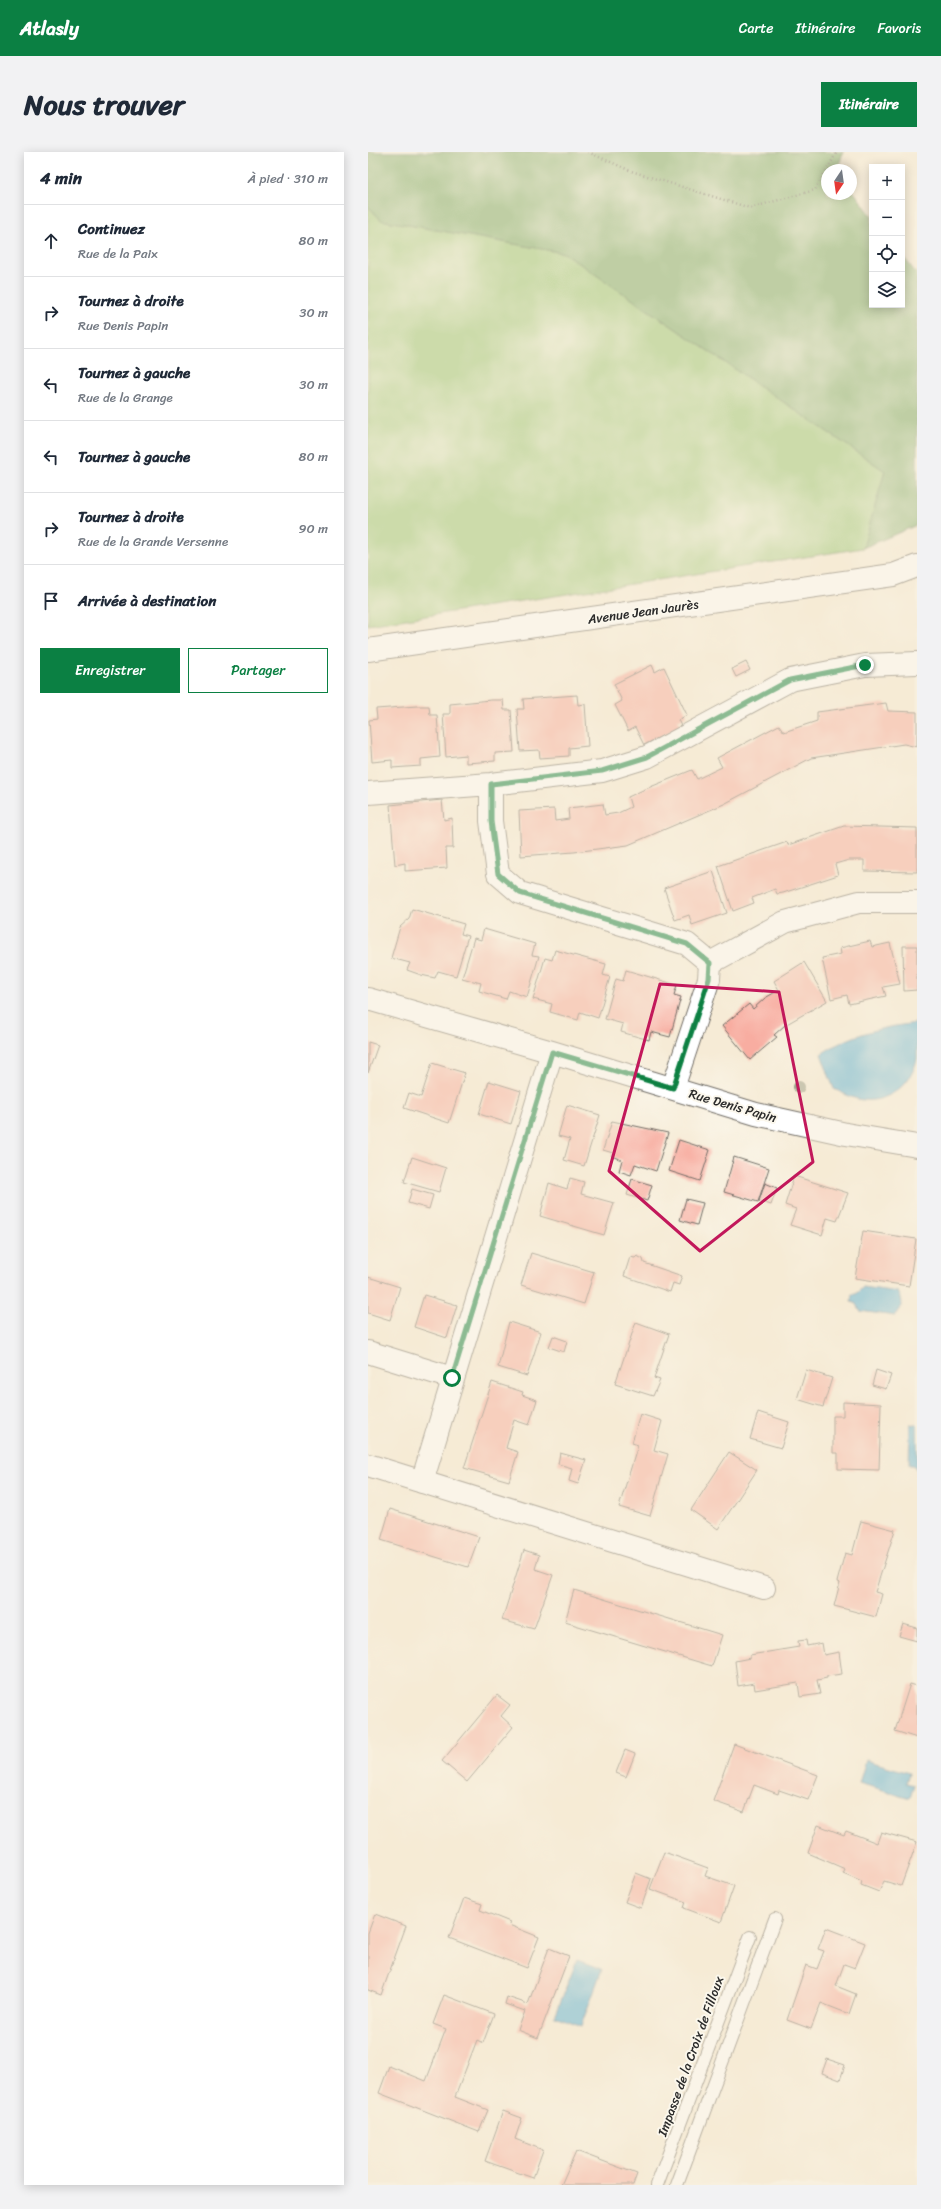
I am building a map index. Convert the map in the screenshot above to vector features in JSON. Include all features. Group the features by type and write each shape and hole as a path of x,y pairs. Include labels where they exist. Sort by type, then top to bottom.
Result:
{"street":[{"name":"Avenue Jean Jaurès","path":"368,650 893,575 917,566"},
{"path":"368,793 491,784 602,771 647,757 790,680 865,665 917,663"},
{"path":"491,784 491,821 498,874 520,893 687,944 710,963"},
{"path":"710,963 785,922 859,902 917,902"},
{"path":"673,1088 709,979 710,963"},
{"name":"Rue Denis Papin","path":"368,1000 552,1052 756,1114 846,1134 917,1146"},
{"path":"422,1482 452,1378 552,1052"},
{"path":"368,1352 452,1378"},
{"path":"368,1465 764,1588"}],"lane":[{"path":"677,2185 775,1919"},
{"name":"Impasse de la Croix de Filloux","path":"657,2185 750,1937"}],"path":[{"path":"588,152 631,171 750,208 815,190 837,152"}],"highlighted area":[{"path":"660,984 779,992 813,1162 700,1251 609,1171"}],"green space":[{"path":"368,152 843,152 840,164 821,164 821,200 857,200 857,196 869,212 869,308 905,308 905,259 917,274 917,525 863,548 885,471 564,253 381,220 368,206"},
{"path":"368,206 381,220 564,253 885,471 863,548 368,625"}],"water":[{"path":"917,1023 917,1058 915,1067 911,1076 898,1090 882,1098 863,1100 848,1096 834,1089 821,1054 844,1041 867,1032"},
{"path":"863,1287 898,1292 902,1302 900,1310 895,1316 860,1311 855,1303 851,1302 852,1294 856,1294"},
{"path":"910,1424 917,1425 917,1470 913,1465 909,1465"},
{"path":"866,1760 909,1773 906,1783 914,1785 910,1798 859,1783"},
{"path":"577,1960 602,1969 581,2026 555,2016"}],"building":[{"path":"746,662 750,670 736,677 732,669"},
{"path":"652,665 655,672 664,667 687,715 678,720 681,726 644,745 635,727 628,731 615,705 622,701 614,684"},
{"path":"577,695 578,705 585,704 588,746 569,748 569,756 540,758 539,750 520,751 517,709 524,709 523,699"},
{"path":"503,700 504,710 511,710 514,752 495,753 495,761 466,763 466,755 446,757 443,714 450,714 450,704"},
{"path":"886,703 888,711 917,712 917,747 904,744 811,758 724,804 628,845 574,852 521,856 519,811 554,809 555,821 569,819 568,808 603,804 605,815 618,813 631,807 628,797 643,790 692,770 697,779 722,767 717,758 779,725 784,732 817,721 817,712"},
{"path":"429,706 430,715 437,715 440,757 421,759 421,766 392,768 392,760 372,762 369,720 377,719 376,709"},
{"path":"442,800 444,820 452,818 453,848 446,848 447,868 405,871 405,863 395,865 390,805"},
{"path":"844,826 917,828 917,872 864,871 864,860 849,860 835,864 838,875 783,893 777,894 775,889 752,898 754,903 733,911 718,866 787,842 788,845"},
{"path":"713,871 727,913 692,925 689,915 675,920 664,888"},
{"path":"412,909 464,924 461,934 468,936 456,976 438,971 435,978 421,975 407,970 410,963 391,958 400,927 409,919"},
{"path":"484,929 535,944 532,955 539,956 527,997 509,991 506,999 479,991 481,983 462,978 474,938 481,940"},
{"path":"870,941 872,947 890,943 900,984 883,987 886,996 849,1004 847,995 831,999 822,958 841,954 840,948"},
{"path":"903,946 917,946 917,990 904,991"},
{"path":"555,950 606,964 603,975 610,977 598,1018 580,1012 578,1020 550,1012 552,1004 533,999 545,958 552,960"},
{"path":"804,962 827,1001 785,1025 774,1035 777,1037 750,1060 722,1026 749,1004 753,1009 765,998 779,990 774,981"},
{"path":"626,970 677,985 674,995 681,997 670,1037 651,1032 649,1040 621,1032 623,1024 605,1019 616,979 623,981"},
{"path":"368,1042 378,1045 368,1073"},
{"path":"432,1063 465,1073 449,1123 404,1108 409,1093 421,1097"},
{"path":"489,1081 521,1091 511,1124 479,1114"},
{"path":"567,1105 600,1115 584,1166 564,1160 570,1139 558,1136"},
{"path":"612,1121 668,1133 656,1171 635,1164 631,1175 619,1171 622,1160 611,1156 613,1153 603,1150"},
{"path":"679,1140 710,1150 700,1181 669,1171"},
{"path":"412,1157 446,1168 439,1192 404,1182"},
{"path":"734,1157 769,1168 758,1202 724,1192"},
{"path":"794,1176 848,1193 837,1221 827,1218 822,1235 790,1225 796,1209 785,1205"},
{"path":"570,1178 584,1182 581,1194 614,1203 604,1235 540,1216 549,1183 567,1189"},
{"path":"632,1179 652,1185 647,1201 627,1195"},
{"path":"765,1183 777,1188 771,1205 759,1201"},
{"path":"412,1189 433,1195 429,1209 408,1203"},
{"path":"686,1199 703,1203 697,1225 680,1220"},
{"path":"863,1231 916,1239 909,1286 855,1278"},
{"path":"531,1253 594,1272 584,1304 521,1285"},
{"path":"637,1256 643,1259 644,1263 682,1276 679,1285 673,1283 670,1292 624,1276 630,1257 635,1258"},
{"path":"368,1277 400,1287 390,1320 368,1313"},
{"path":"424,1295 457,1305 447,1338 414,1327"},
{"path":"509,1322 541,1332 527,1376 498,1367"},
{"path":"636,1322 669,1334 654,1378 660,1380 653,1396 615,1384"},
{"path":"553,1336 567,1341 564,1352 549,1347"},
{"path":"806,1370 832,1378 823,1407 797,1399"},
{"path":"876,1370 891,1375 886,1389 872,1385"},
{"path":"492,1382 523,1392 522,1395 537,1400 529,1425 514,1420 506,1448 518,1452 509,1481 464,1468"},
{"path":"843,1402 881,1404 879,1470 838,1469 838,1453 833,1453 833,1416 843,1416"},
{"path":"758,1412 789,1422 781,1448 750,1439"},
{"path":"640,1414 662,1421 654,1450 668,1454 650,1516 619,1507 638,1445 632,1443"},
{"path":"729,1452 757,1470 718,1529 691,1510"},
{"path":"560,1453 586,1460 578,1484 569,1481 572,1468 558,1464"},
{"path":"390,1509 479,1537 468,1567 381,1540"},
{"path":"861,1521 895,1530 875,1592 882,1594 876,1617 834,1606 840,1583 837,1582 845,1553 852,1555"},
{"path":"524,1550 539,1555 535,1569 553,1575 534,1629 502,1620"},
{"path":"574,1590 722,1635 712,1666 565,1622"},
{"path":"903,1624 917,1628 917,1641 899,1636"},
{"path":"806,1640 807,1646 822,1643 824,1655 839,1652 842,1674 827,1676 827,1678 817,1680 820,1694 800,1697 798,1683 755,1690 754,1683 738,1686 735,1661 750,1658 750,1655 799,1647 798,1641"},
{"path":"910,1684 917,1686 917,1738 895,1731"},
{"path":"497,1695 510,1705 501,1716 513,1727 467,1782 442,1761"},
{"path":"734,1744 818,1775 808,1800 779,1790 778,1794 754,1785 744,1812 713,1801"},
{"path":"625,1750 635,1754 626,1777 616,1773"},
{"path":"818,1825 844,1835 846,1831 877,1843 881,1832 917,1842 901,1886 884,1881 879,1892 861,1885 862,1881 843,1873 845,1869 808,1853"},
{"path":"664,1852 708,1868 705,1876 734,1886 721,1922 684,1908 686,1902 650,1889"},
{"path":"636,1873 651,1879 641,1908 625,1902"},
{"path":"464,1898 482,1904 480,1910 510,1922 509,1925 539,1937 527,1968 449,1938"},
{"path":"375,1914 406,1926 381,1995 368,1990 368,1933"},
{"path":"826,1928 865,1943 855,1968 844,1964 836,1986 856,1994 849,2014 821,2003 811,2029 787,2020 806,1965 817,1969 824,1951 818,1949"},
{"path":"549,1948 569,1956 538,2038 518,2030 525,2011 505,2004 507,1997 528,2004"},
{"path":"444,1995 494,2014 483,2043 477,2040 455,2097 488,2110 479,2132 379,2093 389,2066 426,2081 446,2029 433,2024"},
{"path":"827,2059 845,2065 840,2080 822,2073"},
{"path":"503,2111 522,2118 515,2139 543,2150 533,2178 485,2161"},
{"path":"576,2151 637,2174 633,2185 561,2185"}],"route":[{"path":"452,1378 552,1052 673,1088 709,979 710,963 687,944 520,893 498,874 491,821 491,784 602,771 647,757 790,680 865,665"}]}
